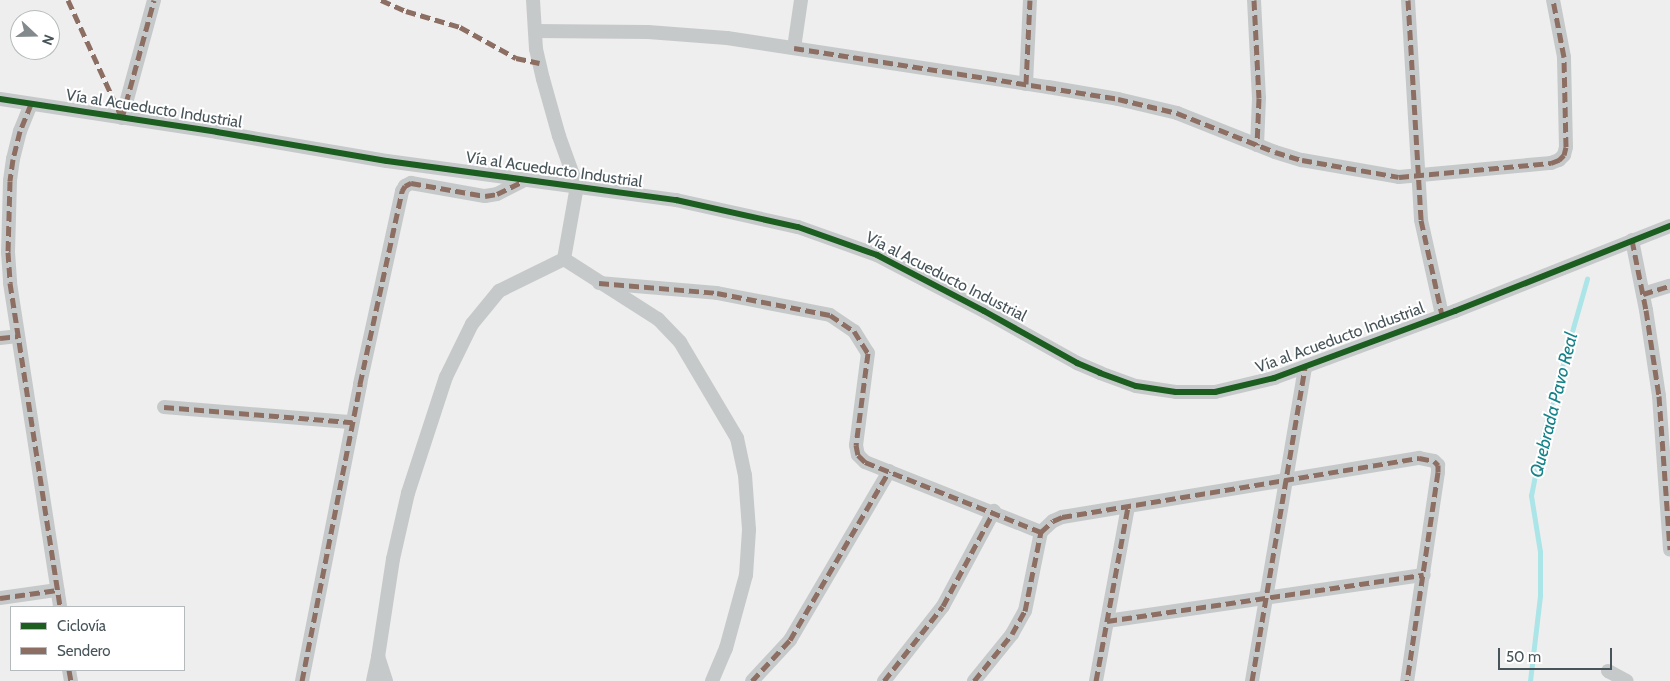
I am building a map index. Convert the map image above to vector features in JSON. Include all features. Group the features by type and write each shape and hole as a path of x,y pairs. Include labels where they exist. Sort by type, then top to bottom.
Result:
{"street":[{"path":"122,118 154,0"},
{"path":"533,0 536,49 549,103 577,186 564,259"},
{"path":"794,48 801,0"},
{"path":"1026,84 1030,0"},
{"path":"1254,0 1259,98 1257,145"},
{"path":"1408,0 1421,220 1442,315"},
{"path":"535,31 648,32 728,38 1118,99 1177,113 1257,145 1302,160 1371,174 1399,177 1551,162 1559,160 1564,155 1566,148 1564,57 1553,0"},
{"name":"Vía al Acueducto Industrial","path":"0,99 387,160 676,200 798,227 857,246 968,302 1077,363 1136,386 1176,392 1215,392 1254,384 1442,315 1670,226"},
{"path":"31,104 20,131 10,181 8,252 18,336 60,606"},
{"path":"302,681 352,422 398,200 405,186 411,183 485,196 497,194 526,180"},
{"path":"1632,240 1666,428 1670,550"},
{"path":"564,259 658,319 680,342 736,438 745,475 749,530 746,575 726,648 712,681"},
{"path":"373,681 393,559 408,493 446,377 472,324 499,291 564,259"},
{"path":"599,283 718,293 830,315 854,331 868,353 856,444 858,455 865,462 1041,532"},
{"path":"1643,294 1670,286"},
{"path":"0,338 18,336"},
{"path":"1252,681 1305,366"},
{"path":"164,406 352,422"},
{"path":"974,681 1012,634 1025,611 1041,532 1046,526 1062,517 1286,478 1419,458 1434,461 1438,466 1438,472 1407,681"},
{"path":"752,681 790,640 889,471"},
{"path":"1096,681 1128,507"},
{"path":"884,681 943,606 994,512"},
{"path":"1107,621 1424,575"},
{"path":"0,598 57,590"},
{"path":"378,657 386,681"},
{"path":"1608,671 1627,681"}],"waterway":[{"name":"Quebrada Pavo Real","path":"1530,681 1540,596 1540,552 1531,496 1544,430 1587,279"}],"marked path":[{"path":"68,0 122,118"},
{"path":"122,118 154,0"},
{"path":"381,0 406,11 460,27 516,58 539,63"},
{"path":"1026,84 1030,0"},
{"path":"1254,0 1259,98 1257,145"},
{"path":"1408,0 1421,220 1442,315"},
{"path":"794,48 1118,99 1177,113 1275,152 1302,160 1399,177 1551,163 1559,160 1564,155 1566,147 1564,57 1553,0"},
{"path":"31,104 20,131 13,159 10,181 8,252 10,283 60,606"},
{"path":"302,681 360,384 402,191 405,186 411,183 485,196 497,194 524,181"},
{"path":"1632,240 1646,310 1659,396 1670,550"},
{"path":"599,283 717,293 830,315 854,331 868,353 856,445 858,455 865,462 1041,532"},
{"path":"1643,294 1670,286"},
{"path":"0,338 18,336"},
{"path":"1252,681 1305,367"},
{"path":"164,407 352,422"},
{"path":"974,681 1012,634 1025,611 1041,532 1053,521 1062,517 1419,458 1434,461 1438,465 1438,472 1407,681"},
{"path":"752,681 790,640 889,471"},
{"path":"1096,681 1128,507"},
{"path":"884,681 943,606 994,511"},
{"path":"1107,621 1424,575"},
{"path":"0,598 57,590"},
{"path":"69,671 71,681"}],"cycle path":[{"path":"0,99 217,132 387,161 676,200 798,227 877,255 984,311 1077,363 1136,386 1176,392 1215,392 1274,378 1455,311 1670,226"}]}
